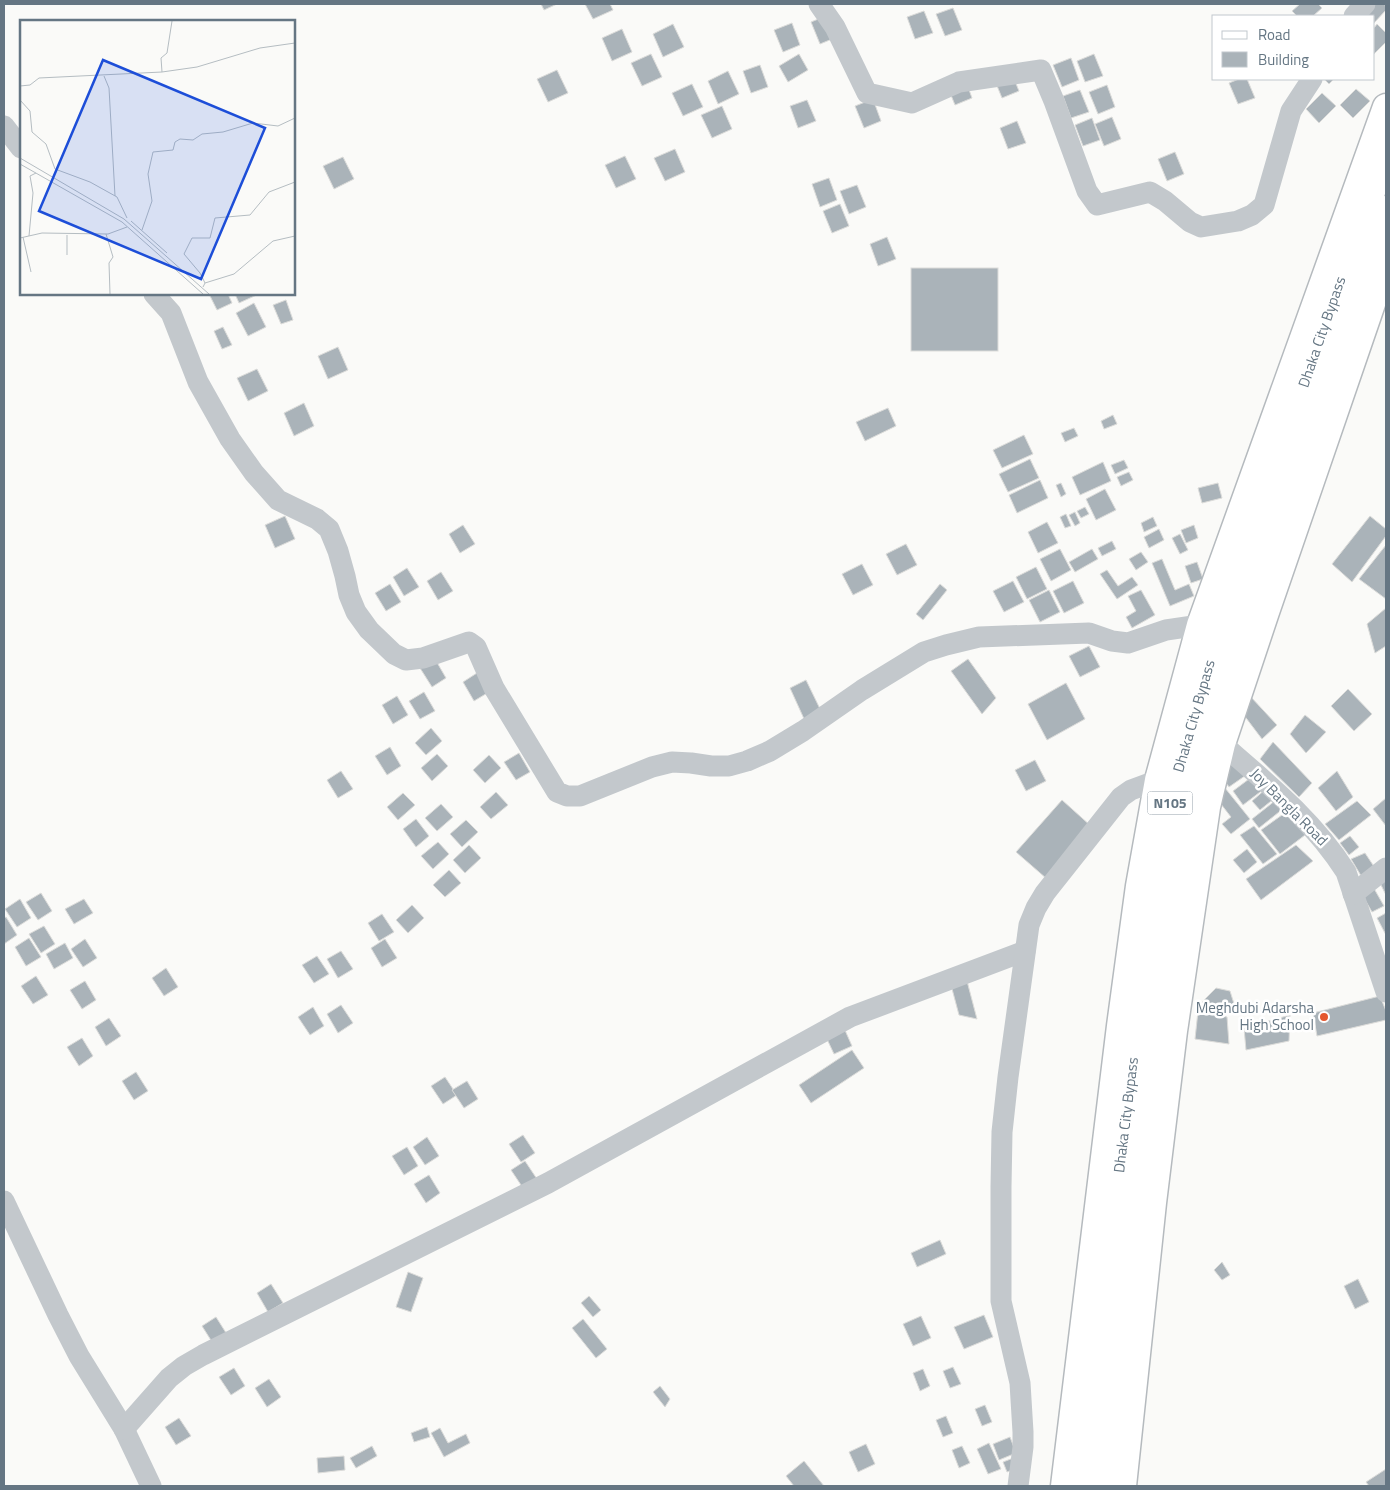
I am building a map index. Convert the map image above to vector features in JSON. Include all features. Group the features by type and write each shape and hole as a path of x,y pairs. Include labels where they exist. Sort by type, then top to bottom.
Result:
{"highway":[{"name":"Dhaka City Bypass","path":"1080,1486 1136,1036 1171,801 1191,717 1386,149"},
{"name":"Dhaka City Bypass","path":"1105,1486 1159,1032 1190,809 1248,609 1386,210"}],"main road":[{"path":"1064,1486 1120,1026 1139,886 1158,780 1200,625 1386,107"},
{"path":"1123,1486 1152,1213 1174,1031 1207,807 1222,744 1386,263"}],"street":[{"path":"819,4 835,27 867,93 912,103 959,82 1041,70 1087,191 1097,205 1150,192 1165,201 1190,222 1201,227 1238,221 1252,215 1264,205 1291,111 1311,80"},
{"path":"1355,15 1365,4"},
{"path":"4,126 20,147"},
{"path":"155,295 171,313 198,382 230,439 254,473 278,500 317,519 328,530 338,551 346,576 349,595 356,612 369,630 394,654 406,660 423,658 469,642 476,647 494,688 557,792 567,796 580,796 652,767 672,762 729,766 747,761 770,751 803,732 862,690 924,652 946,645 979,638 1073,634 1089,634 1128,643 1166,630 1200,625"},
{"name":"Joy Bangla Road","path":"1222,744 1294,809 1326,843 1346,872 1386,992"},
{"path":"1018,1486 1023,1447 1020,1383 1001,1301 1002,1132 1029,925 1044,893 1121,797 1131,790 1158,780"},
{"path":"1353,894 1386,868"},
{"path":"124,1429 169,1378 184,1366 203,1355 548,1183 850,1017 1026,951"},
{"path":"4,1201 79,1356 124,1429 151,1486"}],"building":[{"path":"541,4 557,4 544,10"},
{"path":"585,4 610,4 613,10 593,19"},
{"path":"1300,4 1318,4 1322,8 1314,15 1296,15 1292,11"},
{"path":"1366,4 1385,4 1386,10 1375,22 1375,15 1364,15"},
{"path":"953,8 962,30 945,36 936,14"},
{"path":"924,11 933,33 915,39 907,17"},
{"path":"828,15 837,37 820,44 811,22"},
{"path":"792,23 800,45 783,52 774,30"},
{"path":"673,24 684,47 663,57 653,34"},
{"path":"1377,24 1386,33 1386,42 1375,53 1375,27"},
{"path":"622,29 632,52 612,61 602,38"},
{"path":"651,54 662,77 642,86 631,63"},
{"path":"799,54 808,70 788,82 779,66"},
{"path":"1094,54 1103,76 1085,82 1077,61"},
{"path":"1071,58 1079,80 1062,87 1053,65"},
{"path":"760,65 768,87 751,93 743,71"},
{"path":"1010,69 1019,91 1002,98 993,76"},
{"path":"557,70 568,93 548,102 537,79"},
{"path":"728,71 739,94 718,104 708,81"},
{"path":"964,76 972,98 955,105 946,83"},
{"path":"1236,80 1247,80 1255,98 1238,104 1229,83"},
{"path":"1325,80 1333,80 1329,84"},
{"path":"692,84 703,107 683,116 672,93"},
{"path":"1107,85 1115,107 1098,114 1089,92"},
{"path":"1356,89 1370,101 1353,118 1340,105"},
{"path":"1080,90 1089,112 1071,118 1063,96"},
{"path":"1322,93 1336,106 1319,123 1306,109"},
{"path":"873,99 881,121 864,128 855,106"},
{"path":"807,100 816,121 798,128 790,106"},
{"path":"722,106 732,129 712,138 701,115"},
{"path":"1112,117 1121,139 1104,146 1095,124"},
{"path":"1092,118 1100,140 1083,146 1075,125"},
{"path":"1017,121 1026,143 1008,149 1000,128"},
{"path":"675,149 685,172 665,181 654,158"},
{"path":"1175,152 1184,174 1167,181 1158,159"},
{"path":"625,156 636,179 616,188 605,165"},
{"path":"343,157 354,179 334,189 323,166"},
{"path":"829,178 837,200 820,207 812,184"},
{"path":"857,185 866,207 849,214 840,191"},
{"path":"840,204 849,226 832,233 823,211"},
{"path":"887,237 896,259 878,266 870,244"},
{"path":"911,268 998,268 998,351 911,351"},
{"path":"210,295 228,295 232,303 217,310"},
{"path":"235,295 257,295 239,303"},
{"path":"286,300 293,320 281,324 273,305"},
{"path":"254,303 266,327 248,336 236,313"},
{"path":"223,327 232,345 222,349 214,331"},
{"path":"338,347 348,370 328,379 318,356"},
{"path":"257,369 268,391 248,401 237,378"},
{"path":"304,403 314,426 294,436 284,413"},
{"path":"888,408 896,426 865,441 856,422"},
{"path":"1113,415 1117,424 1104,429 1101,421"},
{"path":"1074,428 1078,436 1065,442 1061,433"},
{"path":"1024,435 1033,454 1002,468 993,450"},
{"path":"1030,459 1039,478 1008,492 999,474"},
{"path":"1124,460 1128,468 1115,474 1111,465"},
{"path":"1103,462 1111,481 1080,495 1072,477"},
{"path":"1129,472 1133,480 1121,486 1117,477"},
{"path":"1040,480 1048,498 1017,513 1009,495"},
{"path":"1061,483 1066,494 1061,497 1056,485"},
{"path":"1218,483 1222,498 1202,503 1198,488"},
{"path":"1105,489 1116,510 1096,520 1086,499"},
{"path":"1085,507 1089,514 1081,518 1077,511"},
{"path":"1075,512 1080,523 1075,526 1069,515"},
{"path":"1066,514 1071,526 1065,528 1060,517"},
{"path":"285,516 295,539 275,548 265,525"},
{"path":"1370,516 1386,529 1386,536 1352,582 1332,564"},
{"path":"1153,517 1157,526 1144,532 1141,523"},
{"path":"1047,522 1058,543 1038,553 1028,532"},
{"path":"463,525 475,544 460,553 449,534"},
{"path":"1194,525 1198,538 1186,543 1181,530"},
{"path":"1159,529 1164,540 1149,548 1144,537"},
{"path":"1180,534 1188,550 1180,554 1172,538"},
{"path":"1112,541 1116,549 1102,556 1098,548"},
{"path":"906,544 917,565 897,575 886,554"},
{"path":"1386,545 1386,599 1359,579"},
{"path":"1060,549 1071,570 1051,581 1040,559"},
{"path":"1092,549 1098,559 1075,572 1069,562"},
{"path":"1141,552 1148,562 1136,570 1129,559"},
{"path":"1162,559 1175,590 1189,584 1194,596 1170,606 1152,563"},
{"path":"1197,562 1203,579 1191,583 1185,566"},
{"path":"862,564 873,585 853,595 842,574"},
{"path":"1036,567 1047,589 1027,599 1016,577"},
{"path":"407,568 419,587 404,596 393,577"},
{"path":"1107,570 1118,586 1132,577 1138,585 1117,599 1100,574"},
{"path":"441,572 453,591 438,600 427,581"},
{"path":"1013,581 1024,602 1004,612 993,591"},
{"path":"1073,581 1084,603 1064,613 1053,591"},
{"path":"390,584 401,602 386,611 375,593"},
{"path":"940,584 947,590 923,620 916,614"},
{"path":"1049,590 1060,612 1040,622 1029,600"},
{"path":"1141,590 1155,615 1132,628 1126,617 1136,611 1128,596"},
{"path":"1386,608 1386,646 1375,653 1367,624"},
{"path":"1089,646 1100,667 1080,677 1069,656"},
{"path":"435,659 446,678 432,687 420,668"},
{"path":"968,659 996,698 982,714 951,671"},
{"path":"477,673 489,692 474,701 463,682"},
{"path":"806,680 822,713 805,721 790,688"},
{"path":"1066,683 1085,719 1047,740 1028,704"},
{"path":"1348,689 1372,714 1354,731 1331,706"},
{"path":"424,692 435,711 420,719 409,701"},
{"path":"397,696 408,715 393,724 382,705"},
{"path":"1250,696 1277,725 1262,739 1237,706"},
{"path":"1305,715 1326,732 1306,753 1290,734"},
{"path":"431,728 442,741 426,755 415,743"},
{"path":"1273,742 1312,783 1299,797 1260,759"},
{"path":"390,747 401,766 387,775 375,756"},
{"path":"519,753 530,772 516,780 504,762"},
{"path":"437,754 448,766 432,781 421,768"},
{"path":"489,755 501,768 485,783 473,770"},
{"path":"1035,760 1046,781 1026,791 1015,770"},
{"path":"1235,760 1249,773 1229,787 1219,773"},
{"path":"341,771 353,789 338,798 327,780"},
{"path":"1337,771 1353,797 1336,811 1318,788"},
{"path":"1253,776 1264,789 1243,805 1233,791"},
{"path":"1225,788 1250,819 1231,834 1222,824 1231,817 1214,795"},
{"path":"1267,788 1276,797 1260,810 1252,801"},
{"path":"496,792 508,805 491,819 480,807"},
{"path":"403,793 415,805 398,820 387,807"},
{"path":"1386,798 1386,826 1373,809"},
{"path":"1062,800 1092,827 1047,879 1016,852"},
{"path":"1276,800 1284,808 1259,828 1252,819"},
{"path":"1357,801 1371,815 1339,840 1325,824"},
{"path":"441,804 453,817 437,831 425,818"},
{"path":"1289,810 1309,832 1280,854 1261,830"},
{"path":"416,819 429,836 416,847 403,829"},
{"path":"466,820 478,832 462,847 450,834"},
{"path":"1254,826 1277,854 1263,864 1240,835"},
{"path":"1350,836 1359,847 1349,855 1340,843"},
{"path":"438,842 449,854 433,869 421,856"},
{"path":"469,845 481,858 465,873 453,860"},
{"path":"1296,845 1313,861 1261,900 1246,879"},
{"path":"1247,849 1257,862 1244,873 1233,860"},
{"path":"1365,853 1377,871 1363,879 1351,859"},
{"path":"449,870 461,883 445,897 433,885"},
{"path":"1386,879 1386,895 1380,883"},
{"path":"1372,885 1384,906 1372,912 1360,891"},
{"path":"41,893 52,911 38,920 26,902"},
{"path":"20,899 31,918 17,927 5,909"},
{"path":"84,899 93,913 74,924 65,909"},
{"path":"412,905 424,918 408,933 396,920"},
{"path":"1386,913 1386,935 1377,918"},
{"path":"382,914 394,932 379,941 368,923"},
{"path":"6,917 17,935 4,944 4,918"},
{"path":"44,926 55,944 41,953 29,934"},
{"path":"29,938 41,957 26,966 15,947"},
{"path":"85,939 97,958 83,967 71,949"},
{"path":"385,939 397,958 382,967 371,948"},
{"path":"65,943 73,958 54,969 46,954"},
{"path":"341,951 353,969 338,978 327,959"},
{"path":"317,956 329,974 314,983 302,965"},
{"path":"166,968 178,987 164,996 152,978"},
{"path":"36,976 48,995 33,1004 21,986"},
{"path":"85,981 96,1000 82,1009 70,990"},
{"path":"967,981 977,1019 959,1015 951,985"},
{"path":"1216,988 1230,991 1235,1007 1208,1011 1201,1003"},
{"path":"1380,996 1386,1011 1386,1020 1317,1036 1313,1013"},
{"path":"341,1005 353,1023 338,1033 327,1014"},
{"path":"313,1007 324,1026 310,1035 298,1017"},
{"path":"1198,1011 1227,1017 1229,1044 1195,1039"},
{"path":"1290,1015 1289,1041 1246,1050 1244,1028"},
{"path":"109,1018 121,1036 106,1046 95,1027"},
{"path":"844,1028 852,1046 834,1054 826,1037"},
{"path":"82,1038 93,1056 79,1066 67,1047"},
{"path":"852,1050 864,1068 811,1103 799,1085"},
{"path":"136,1072 148,1091 134,1100 122,1081"},
{"path":"445,1077 457,1095 443,1104 431,1086"},
{"path":"467,1081 478,1099 464,1108 452,1090"},
{"path":"523,1135 535,1153 521,1162 509,1144"},
{"path":"427,1137 439,1156 425,1165 413,1147"},
{"path":"407,1147 418,1166 404,1175 392,1156"},
{"path":"525,1161 537,1179 523,1188 511,1170"},
{"path":"429,1175 440,1193 426,1203 414,1184"},
{"path":"940,1240 946,1254 917,1267 911,1253"},
{"path":"1222,1262 1230,1275 1222,1280 1214,1270"},
{"path":"408,1272 423,1278 411,1312 396,1307"},
{"path":"1358,1279 1369,1302 1355,1309 1344,1286"},
{"path":"271,1284 283,1303 268,1312 257,1293"},
{"path":"589,1296 601,1310 593,1317 581,1303"},
{"path":"984,1315 993,1337 964,1349 954,1327"},
{"path":"921,1316 931,1338 913,1346 903,1324"},
{"path":"216,1317 228,1336 214,1345 202,1326"},
{"path":"583,1319 607,1349 596,1358 572,1328"},
{"path":"953,1367 961,1384 950,1388 943,1371"},
{"path":"234,1368 245,1386 231,1395 219,1377"},
{"path":"923,1369 930,1386 920,1391 913,1373"},
{"path":"269,1379 281,1397 267,1407 255,1388"},
{"path":"660,1386 670,1399 665,1407 653,1392"},
{"path":"985,1405 992,1422 982,1426 975,1409"},
{"path":"946,1416 953,1433 943,1437 936,1420"},
{"path":"179,1418 191,1436 176,1445 165,1427"},
{"path":"427,1427 430,1437 414,1442 411,1433"},
{"path":"440,1428 448,1443 466,1434 470,1443 444,1457 431,1433"},
{"path":"1010,1437 1016,1453 999,1460 993,1444"},
{"path":"989,1443 1001,1469 988,1474 977,1449"},
{"path":"866,1444 875,1464 858,1472 849,1452"},
{"path":"372,1446 377,1456 356,1468 350,1458"},
{"path":"962,1446 970,1463 959,1468 952,1450"},
{"path":"344,1456 345,1470 318,1473 317,1458"},
{"path":"1016,1457 1020,1467 1007,1472 1003,1462"},
{"path":"804,1461 824,1486 794,1486 786,1476"},
{"path":"1386,1469 1386,1486 1369,1486 1366,1482"}],"place":[{"name":"Meghdubi Adarsha High School","path":"1324,1017"}]}
